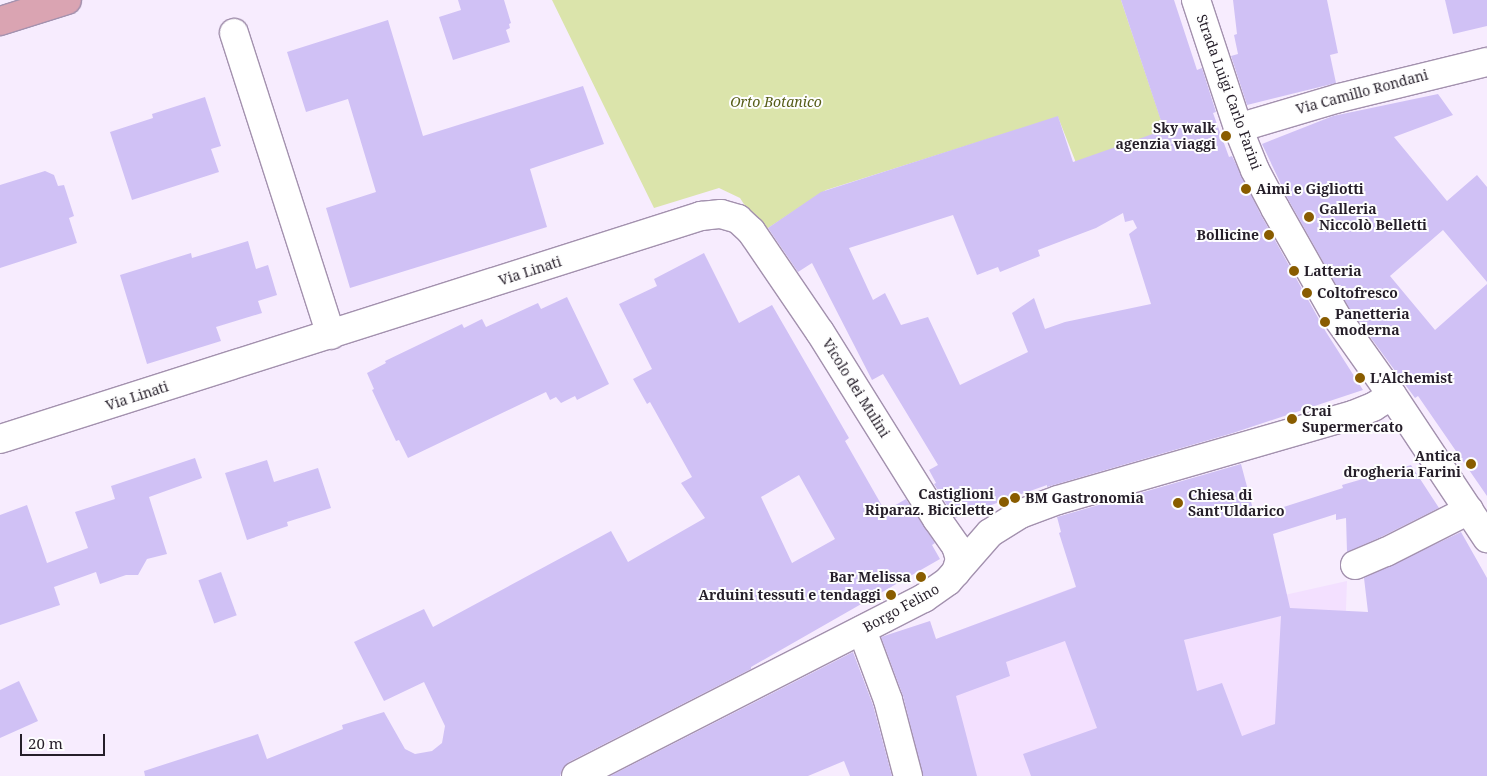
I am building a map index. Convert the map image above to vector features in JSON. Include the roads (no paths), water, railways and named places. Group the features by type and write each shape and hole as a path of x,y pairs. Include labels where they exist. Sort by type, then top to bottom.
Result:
{"main road":[{"path":"8,19 67,0"}],"street":[{"name":"Strada Luigi Carlo Farini","path":"1196,0 1238,128 1262,183 1314,279 1336,316 1487,536"},
{"path":"234,33 330,335"},
{"name":"Via Camillo Rondani","path":"1238,128 1339,98 1487,62"},
{"name":"Via Linati","path":"0,439 702,216 721,214 730,216"},
{"name":"Vicolo dei Mulini","path":"730,216 744,224 759,242 842,366 936,519 956,546 960,559 956,572"},
{"name":"Borgo Felino","path":"576,776 924,598 956,572 990,533 1020,514 1037,507 1353,415 1373,407 1392,395"},
{"path":"1355,565 1402,544 1468,510"},
{"path":"862,630 888,700 908,776"}],"place":[{"name":"Sky walk agenzia viaggi","path":"1226,136"},
{"name":"Aimi e Gigliotti","path":"1246,189"},
{"name":"Galleria Niccolò Belletti","path":"1309,217"},
{"name":"Bollicine","path":"1269,235"},
{"name":"Latteria","path":"1294,271"},
{"name":"Coltofresco","path":"1307,293"},
{"name":"Panetteria moderna","path":"1325,322"},
{"name":"L'Alchemist","path":"1360,378"},
{"name":"Crai Supermercato","path":"1292,419"},
{"name":"Antica drogheria Farini","path":"1471,464"},
{"name":"BM Gastronomia","path":"1015,498"},
{"name":"Castiglioni Riparaz. Biciclette","path":"1004,502"},
{"name":"Chiesa di Sant'Uldarico","path":"1178,503"},
{"name":"Bar Melissa","path":"921,577"},
{"name":"Arduini tessuti e tendaggi","path":"891,595"}],"park label":[{"name":"Orto Botanico","path":"776,102"}]}
